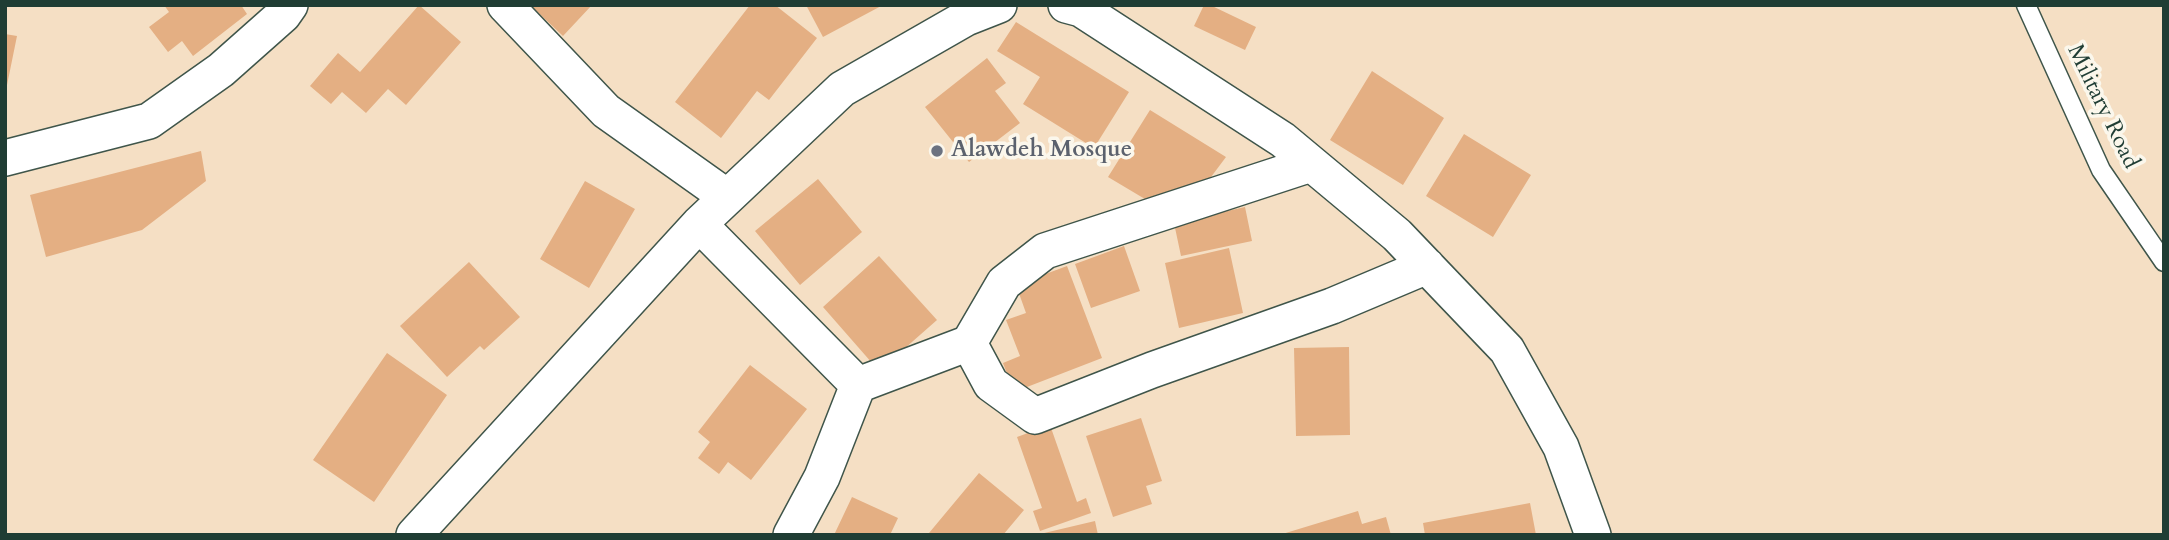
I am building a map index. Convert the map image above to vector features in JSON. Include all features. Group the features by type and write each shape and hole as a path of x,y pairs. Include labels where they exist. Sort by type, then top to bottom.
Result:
{"street":[{"path":"5,158 149,121 221,70 283,15 290,5"},
{"path":"505,5 606,111 727,197"},
{"path":"414,535 699,224 842,89 966,18 999,5"},
{"path":"1066,5 1081,9 1283,140 1397,235 1507,350 1561,447 1593,535"},
{"path":"790,535 822,477 858,385 970,343 1004,283 1045,251 1311,164"},
{"path":"699,224 858,385"},
{"path":"970,343 991,384 1035,416 1152,370 1332,306 1427,266"}],"lane":[{"name":"Military Road","path":"2026,5 2101,170 2164,262"}],"building":[{"path":"164,5 241,5 247,14 193,56 182,41 168,52 149,27 169,12"},
{"path":"419,5 461,42 406,105 388,89 366,113 342,92 331,104 310,86 338,53 360,72"},
{"path":"530,5 592,5 563,36"},
{"path":"750,5 775,5 817,38 769,100 757,91 721,138 675,102"},
{"path":"806,5 883,5 823,37"},
{"path":"1204,5 1210,5 1256,27 1245,50 1194,26"},
{"path":"1016,22 1129,92 1094,148 1023,104 1040,77 997,51"},
{"path":"5,34 17,36 6,90 5,89"},
{"path":"987,58 1006,83 995,91 1020,123 969,162 925,107"},
{"path":"1372,71 1444,118 1403,185 1330,140"},
{"path":"1150,110 1226,157 1202,189 1155,205 1108,177"},
{"path":"1464,134 1531,175 1493,237 1426,196"},
{"path":"201,151 206,181 142,230 46,257 30,195"},
{"path":"818,179 862,232 800,285 755,231"},
{"path":"585,181 635,209 589,288 540,259"},
{"path":"1245,207 1252,241 1181,256 1174,223"},
{"path":"1124,246 1140,291 1091,308 1075,264"},
{"path":"1229,248 1243,313 1179,328 1165,263"},
{"path":"879,256 937,320 879,371 823,307"},
{"path":"469,262 520,317 484,350 480,346 447,377 400,326"},
{"path":"1067,266 1102,358 1014,392 1003,363 1020,356 1006,320 1026,313 1016,285"},
{"path":"1349,347 1350,435 1296,436 1294,348"},
{"path":"387,353 447,395 374,502 313,460"},
{"path":"750,365 807,409 751,480 728,462 719,474 698,458 710,442 698,432"},
{"path":"1141,418 1162,481 1146,486 1152,504 1113,517 1086,436"},
{"path":"1050,425 1077,502 1086,498 1091,513 1040,531 1033,511 1042,508 1017,437"},
{"path":"979,473 1024,510 1003,535 931,535 929,533"},
{"path":"852,497 898,518 890,535 834,535"},
{"path":"1530,503 1536,535 1425,535 1423,523"},
{"path":"1358,511 1362,524 1386,517 1391,535 1279,535"},
{"path":"1095,521 1098,535 1040,535 1040,534"}],"place":[{"name":"Alawdeh Mosque","path":"937,151"}]}
